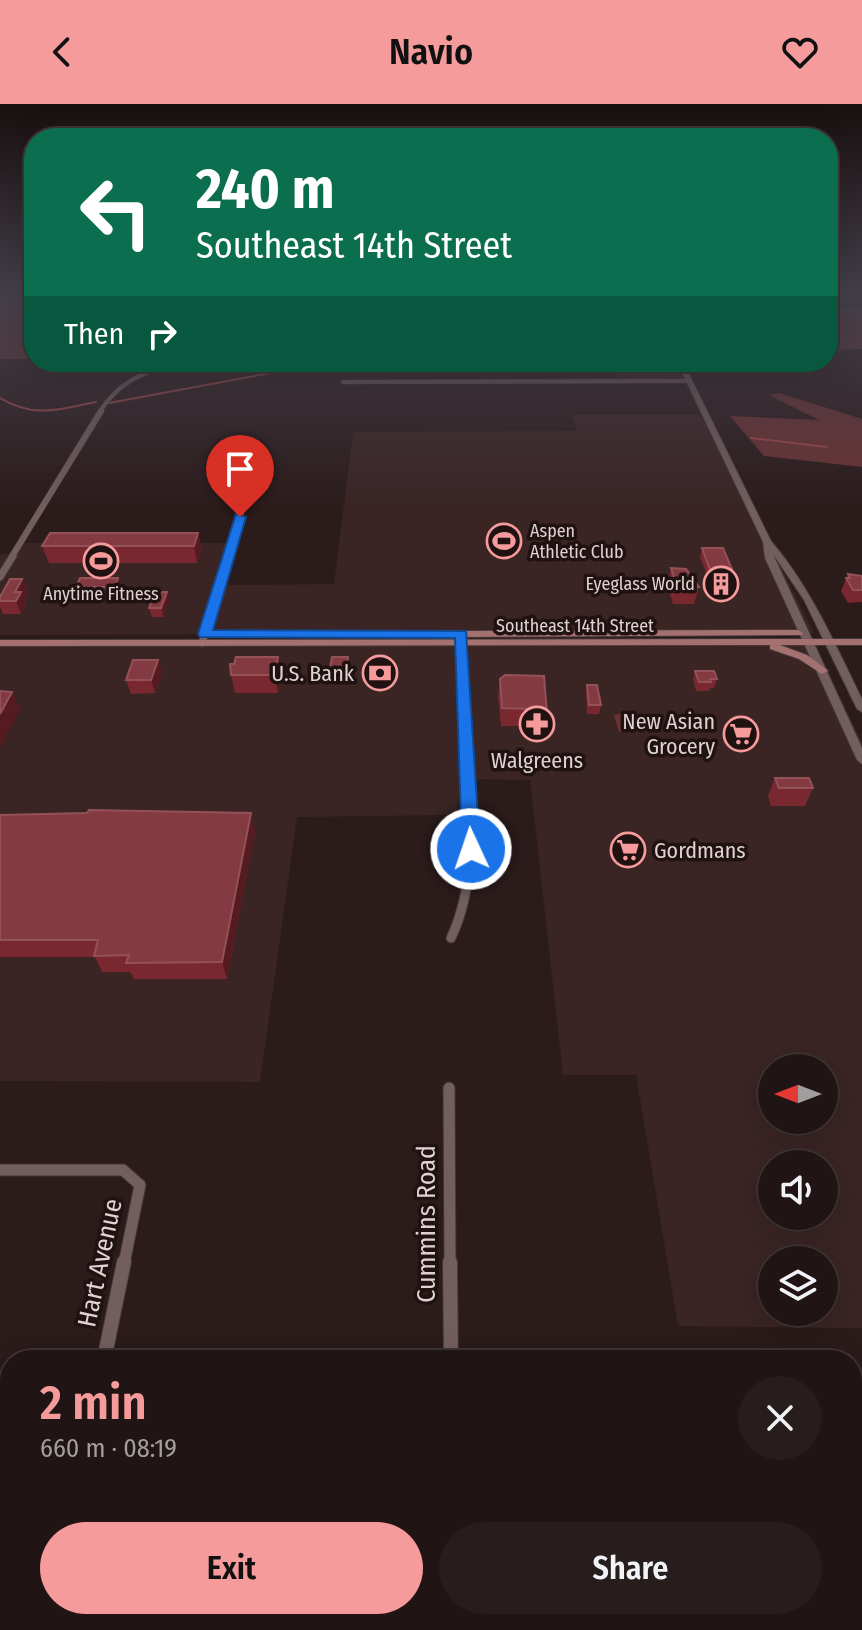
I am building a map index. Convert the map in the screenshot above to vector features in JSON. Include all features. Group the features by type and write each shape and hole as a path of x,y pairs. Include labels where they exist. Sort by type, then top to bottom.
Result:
{"main road":[{"path":"685,372 767,542 780,556 862,709"},
{"path":"767,542 769,558 862,760"},
{"name":"Southeast 14th Street","path":"826,638 862,633"},
{"name":"Southeast 14th Street","path":"0,635 203,639 826,638 862,642"},
{"name":"Southeast 14th Street","path":"462,639 754,643 806,638"},
{"name":"Southeast 14th Street","path":"0,643 203,639"},
{"path":"754,643 803,657 822,671"}],"street":[{"path":"0,577 107,397 128,379 147,372"},
{"path":"343,382 689,381"},
{"path":"203,639 248,490"},
{"path":"451,938 456,932 467,887 471,849 462,639"},
{"name":"Cummins Road","path":"449,1088 451,1350"},
{"name":"Hart Avenue","path":"0,1170 123,1170 140,1185 106,1350"}],"shaded area":[{"path":"614,372 685,372 689,381 618,382"},
{"path":"779,393 862,419 862,467 764,456 730,416 819,420 769,395"},
{"path":"572,415 705,415 814,633 0,635 0,554 13,554 20,543 232,543 220,585 334,584 353,432 577,431"},
{"path":"0,643 816,646 862,743 862,1328 678,1326 636,1075 563,1075 530,780 468,779 465,751 456,815 297,817 260,1082 0,1081"},
{"path":"614,715 645,715 649,732 619,732"}],"building":[{"path":"50,533 198,533 194,546 42,546"},
{"path":"702,548 723,548 737,581 714,581"},
{"path":"671,568 686,569 699,587 677,587"},
{"path":"848,574 862,576 862,590 853,590 846,578 850,578"},
{"path":"80,578 118,578 115,587 76,587"},
{"path":"10,579 22,579 15,592 21,592 16,601 0,601 0,597"},
{"path":"155,592 167,592 161,608 149,608"},
{"path":"236,657 278,657 275,675 231,675 230,664 234,664"},
{"path":"332,657 348,657 347,668 330,668"},
{"path":"133,660 158,660 151,680 126,680"},
{"path":"695,671 714,671 717,679 699,682"},
{"path":"505,675 544,676 547,713 535,714 534,709 502,708 500,679"},
{"path":"587,685 597,685 601,705 589,705"},
{"path":"0,691 12,692 0,714"},
{"path":"775,778 809,778 813,788 779,788"},
{"path":"89,810 251,813 222,962 126,963 129,955 94,956 98,940 0,940 0,815 87,813"}],"waterway":[{"path":"109,403 276,372"},
{"path":"0,398 36,410 96,402"},
{"path":"751,438 827,447"}],"place":[{"name":"Aspen Athletic Club","path":"504,541"},
{"name":"Anytime Fitness","path":"101,561"},
{"name":"Eyeglass World","path":"721,584"},
{"name":"U.S. Bank","path":"380,673"},
{"name":"Walgreens","path":"537,724"},
{"name":"New Asian Grocery","path":"741,734"},
{"name":"Gordmans","path":"628,850"}],"route":[{"path":"240,517 205,634 461,634 471,849"}]}
